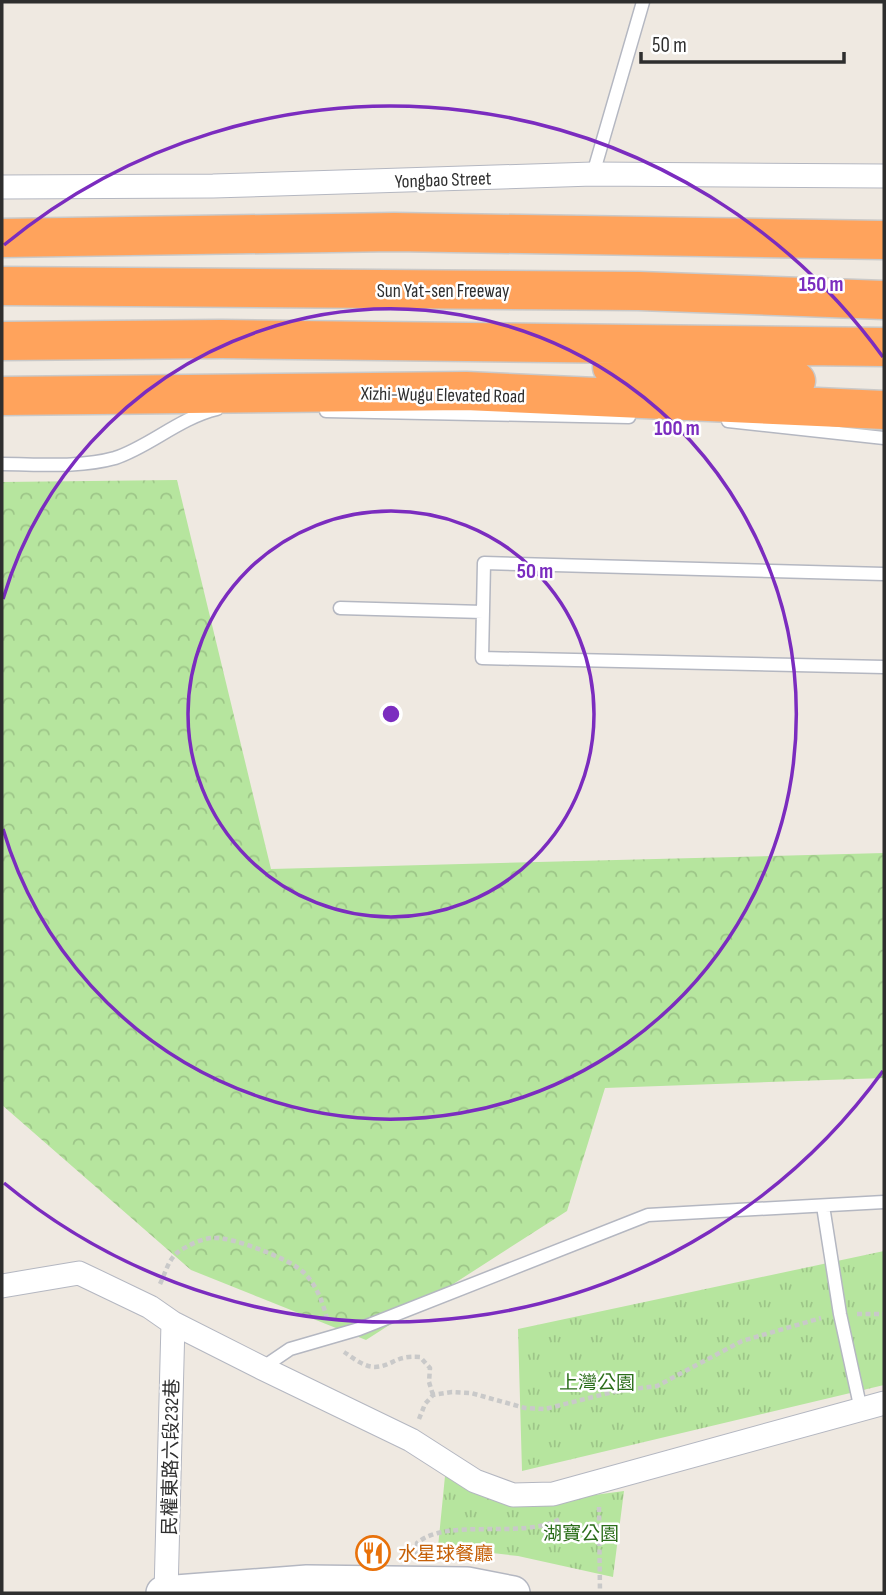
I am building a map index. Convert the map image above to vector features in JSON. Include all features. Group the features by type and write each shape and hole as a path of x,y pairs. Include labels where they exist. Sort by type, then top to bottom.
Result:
{"highway":[{"path":"2,238 394,232 884,240"},
{"name":"Sun Yat-sen Freeway","path":"2,286 639,291 879,298"},
{"path":"2,341 236,339 884,347"},
{"path":"512,342 591,365 799,381 884,391"},
{"name":"Xizhi-Wugu Elevated Road","path":"2,396 466,391 884,410"}],"main road":[{"path":"165,1593 307,1582 467,1584 513,1593"}],"street":[{"name":"Yongbao Street","path":"2,187 213,186 593,174 884,176"},
{"path":"2,1286 79,1273 150,1307 173,1323 262,1368 411,1440 475,1481 513,1495 553,1494 884,1404"},
{"name":"民權東路六段232巷","path":"165,1593 173,1323"}],"lane":[{"path":"593,174 643,2"},
{"path":"2,464 87,463 116,457 200,413 232,409"},
{"path":"315,411 636,417"},
{"path":"719,420 884,438"},
{"path":"884,574 484,563 482,658 884,667"},
{"path":"340,608 483,612"},
{"path":"262,1368 290,1349 359,1329 648,1215 884,1202"},
{"path":"823,1206 840,1314 861,1410"}],"path":[{"path":"150,1307 171,1260 177,1253 213,1238 256,1247 301,1270 313,1284 323,1304 334,1346 362,1364 373,1367 399,1357 420,1357 430,1368 429,1382 433,1395"},
{"path":"411,1440 425,1404 433,1395 471,1393 525,1408 555,1407 617,1391 657,1386 742,1341 803,1322 840,1314 884,1314"},
{"path":"417,1583 417,1543 427,1534 486,1528 528,1528 552,1523 580,1507 592,1483"},
{"path":"592,1483 600,1593"}],"green space":[{"path":"177,480 271,869 884,853 884,1078 605,1088 567,1211 366,1340 191,1270 2,1105 2,482"},
{"name":"上灣公園","path":"884,1251 884,1385 522,1471 518,1329"},
{"name":"湖寶公園","path":"445,1476 513,1506 624,1491 613,1577 518,1556 438,1547"}],"place":[{"name":"水星球餐廳","path":"373,1553"}]}
